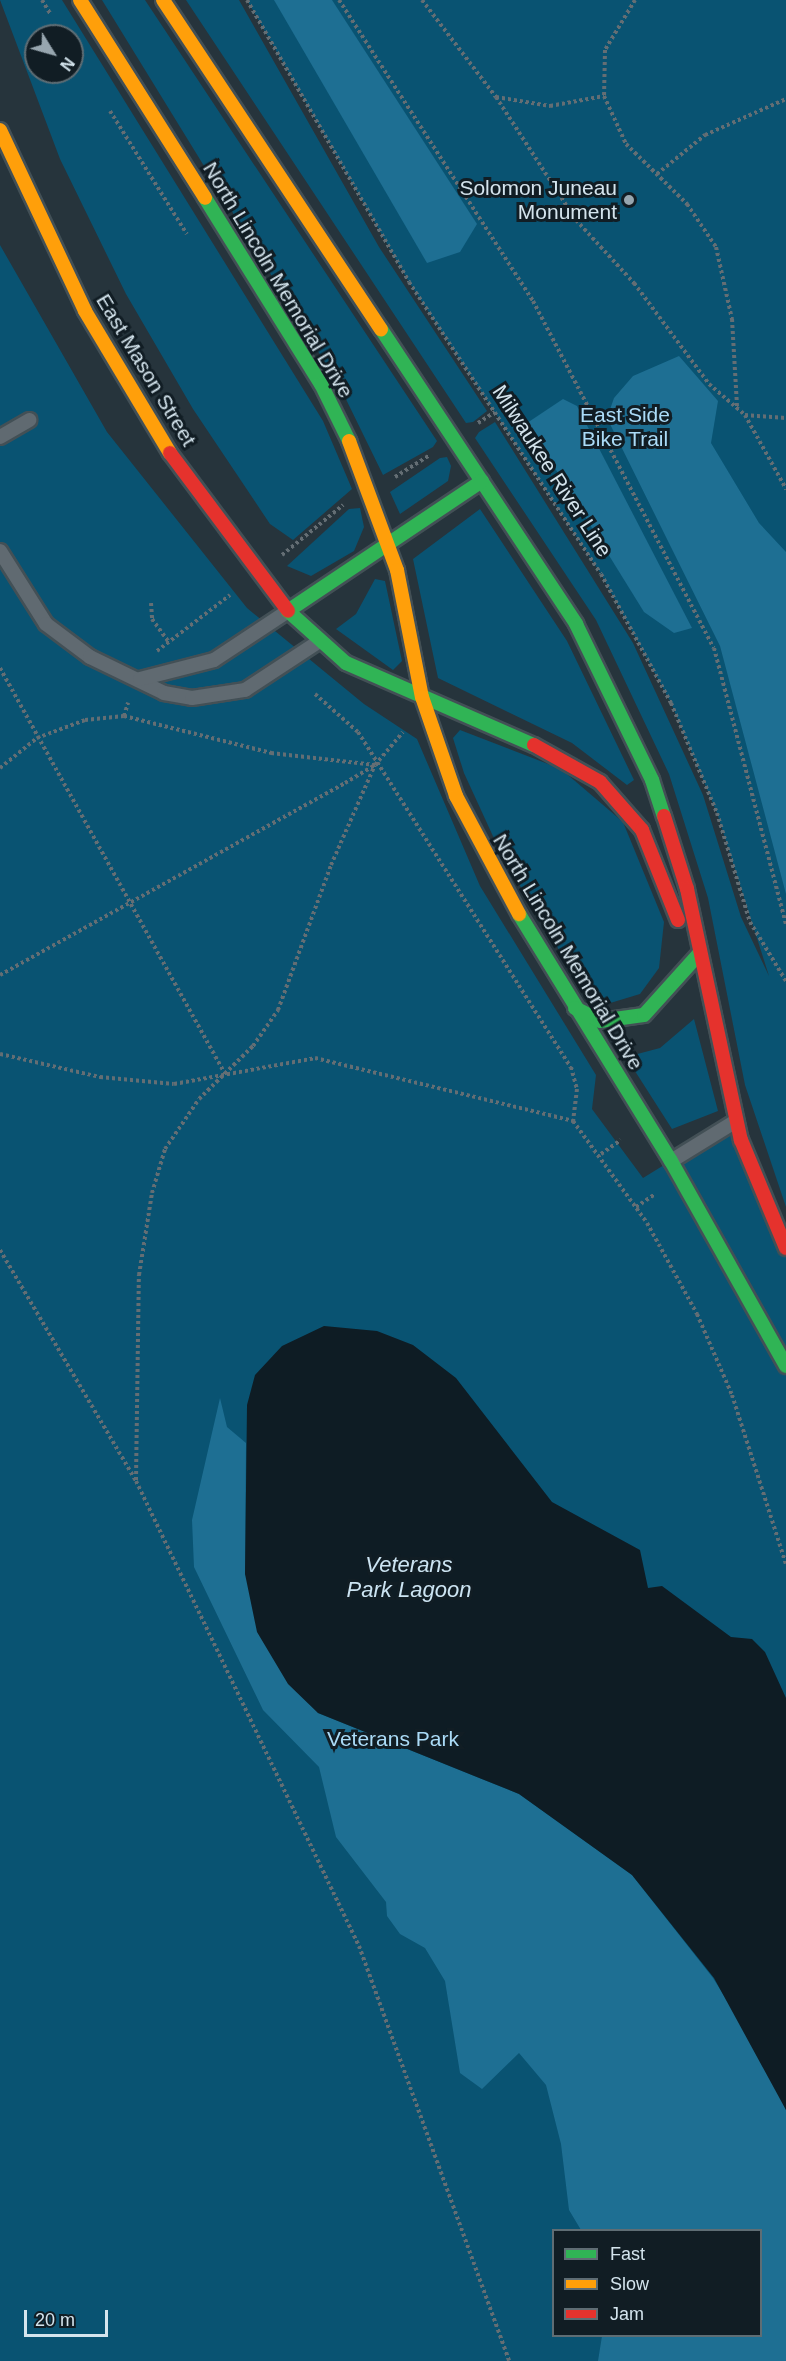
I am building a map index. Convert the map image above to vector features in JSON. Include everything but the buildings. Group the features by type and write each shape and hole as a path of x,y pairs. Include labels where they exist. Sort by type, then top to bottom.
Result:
{"main road":[{"name":"North Lincoln Memorial Drive","path":"80,0 321,384 361,466 388,543 422,697 456,796 496,879 671,1161 786,1366"},
{"path":"163,0 576,624 652,780 687,889 696,949 737,1120 786,1248"},
{"name":"East Mason Street","path":"0,130 86,311 172,456 288,611 318,642 346,663 555,754 600,782 642,830 670,909 696,949"},
{"path":"288,611 482,481"},
{"path":"575,1008 600,1022 644,1015 696,949"}],"lane":[{"path":"0,437 30,420"},
{"path":"0,551 46,624 90,657 140,679 164,693 221,696 268,677 318,642"},
{"path":"140,679 214,660 288,611"},
{"path":"671,1161 737,1120"}],"path":[{"name":"Milwaukee River Line","path":"247,0 409,282 602,574 671,703 717,813 750,922 786,981"},
{"path":"339,0 533,301 714,648 786,924"},
{"path":"422,0 496,97 576,220 634,283 709,384 746,416 786,489"},
{"path":"635,0 605,50 604,96 626,144 704,225 723,267 738,408"},
{"path":"496,97 550,106 604,96"},
{"path":"657,174 705,135 786,99"},
{"path":"470,428 495,412"},
{"path":"746,416 786,418"},
{"path":"387,482 440,448"},
{"path":"280,556 348,501"},
{"path":"151,656 230,595"},
{"path":"151,603 152,619 169,642"},
{"path":"0,668 225,1074"},
{"path":"315,694 358,732 375,765 571,1067 577,1089 573,1121"},
{"path":"124,716 128,703"},
{"path":"0,768 37,738 85,720 124,716 271,753 375,765"},
{"path":"136,1481 139,1275 152,1192 179,1124 225,1074 278,1010 331,865 375,765 405,731"},
{"path":"0,975 375,765"},
{"path":"0,1054 132,1082 174,1084 315,1058 573,1121 647,1223 697,1314 732,1395 786,1564"},
{"path":"0,1250 136,1481 359,1946 509,2361"}],"green space":[{"path":"0,0 62,0 77,24 24,24 24,64"},
{"path":"102,0 145,0 437,441 433,447 383,475 340,387"},
{"path":"186,0 239,0 379,247 487,411 473,422 466,423"},
{"name":"East Side Bike Trail","path":"247,0 786,0 786,1207 745,1085 708,898 669,774 596,620 475,438 479,432 495,422 633,643 703,795 741,917 769,976 717,813 671,703 601,574 409,282"},
{"path":"274,0 332,0 477,224 460,252 427,263"},
{"path":"84,35 323,421 352,489 293,540 270,524 193,409 126,294 60,159 32,84 84,84"},
{"name":"Veterans Park","path":"0,245 107,432 247,608 364,704 417,739 480,886 596,1075 592,1109 643,1178 737,1120 786,1248 786,2361 0,2361"},
{"name":"East Side Bike Trail","path":"679,356 718,401 711,443 759,523 786,552 786,894 720,646 607,418 614,398 633,376"},
{"path":"563,399 577,406 692,628 674,633 644,612 527,423"},
{"path":"447,457 451,466 448,481 400,514 390,492 440,458"},
{"path":"360,508 364,527 354,551 311,576 287,566 349,509"},
{"path":"480,509 567,641 634,780 627,785 572,743 438,678 413,559"},
{"path":"375,579 385,581 402,661 393,670 336,629 356,614"},
{"path":"460,730 561,769 623,822 664,922 659,968 640,994 607,1004 586,994 503,858 464,773 453,738"},
{"path":"694,1019 718,1111 672,1129 626,1057 660,1048"},
{"path":"220,1398 227,1427 246,1443 245,1574 318,1713 519,1794 632,1875 713,1978 757,2049 786,2110 786,2361 598,2361 602,2337 762,2337 762,2229 580,2229 569,2210 561,2144 546,2085 519,2053 482,2089 460,2073 445,1981 425,1948 400,1934 387,1916 386,1902 336,1837 319,1767 263,1710 194,1567 192,1520"}],"water":[{"name":"Veterans Park Lagoon","path":"324,1326 377,1331 413,1345 456,1378 552,1502 640,1550 648,1588 662,1586 731,1637 752,1639 765,1652 786,1698 786,2110 714,1978 632,1875 519,1794 318,1713 288,1684 257,1632 245,1574 247,1405 255,1375 282,1346"}],"traffic: fast":[{"path":"205,198 321,384 349,441"},
{"path":"381,329 576,624 652,780 664,816"},
{"path":"482,481 288,611 346,663 534,745"},
{"path":"519,914 671,1161 786,1366"},
{"path":"575,1008 600,1021 644,1015 698,955"}],"traffic: slow":[{"path":"80,0 205,198"},
{"path":"163,0 381,329"},
{"path":"0,130 85,311 170,453"},
{"path":"349,441 397,570 422,697 456,796 519,914"}],"traffic: jam":[{"path":"170,453 288,611"},
{"path":"534,745 600,782 642,830 678,920"},
{"path":"664,816 687,889 741,1140 786,1248"}],"place":[{"name":"Solomon Juneau Monument","path":"629,200"}]}
